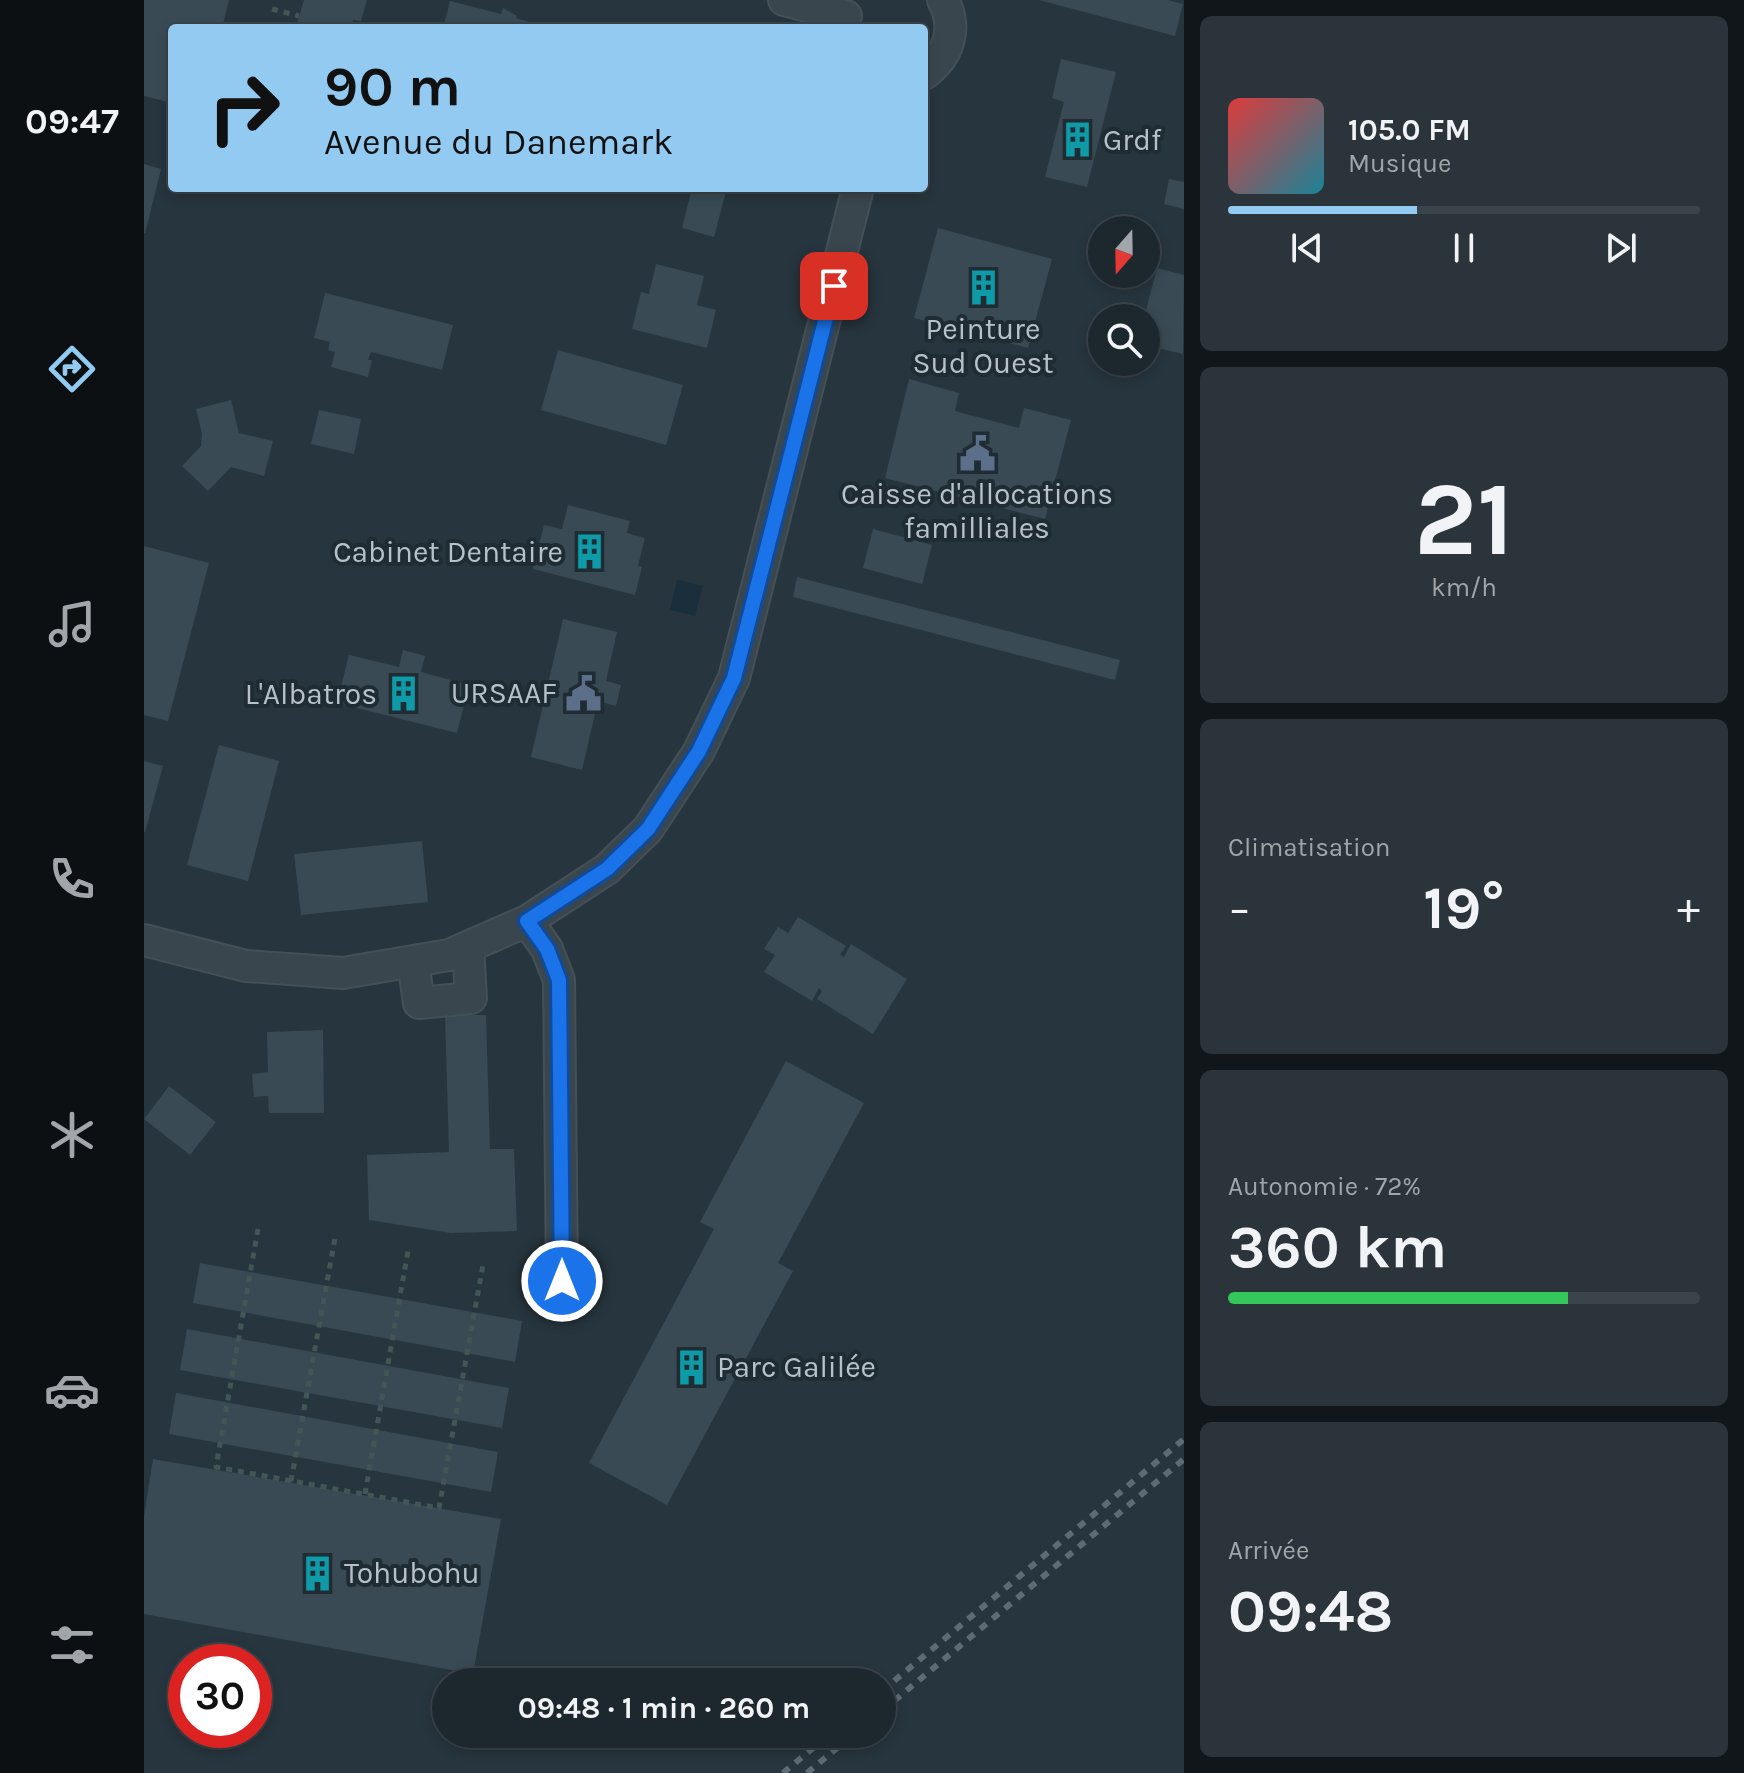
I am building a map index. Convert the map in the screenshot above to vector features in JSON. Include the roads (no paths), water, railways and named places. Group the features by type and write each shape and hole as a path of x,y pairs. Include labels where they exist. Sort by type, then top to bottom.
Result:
{"street":[{"path":"784,0 848,15"},
{"path":"928,70 941,58 951,35 950,18 943,0"},
{"path":"144,940 246,966 343,973 449,955 527,921 607,869 648,829 699,751 734,678 857,192"},
{"path":"527,921 547,949 559,980 562,1281"},
{"path":"413,961 419,1003 471,998 468,947"}],"water":[{"path":"677,580 703,586 695,616 670,610"}],"railway":[{"path":"896,1679 1184,1439"},
{"path":"896,1699 1184,1459"},
{"path":"783,1773 813,1748"},
{"path":"807,1773 837,1748"}],"place":[{"name":"Grdf","path":"1077,140"},
{"name":"Peinture Sud Ouest","path":"983,288"},
{"name":"Caisse d'allocations familliales","path":"977,453"},
{"name":"Cabinet Dentaire","path":"589,552"},
{"name":"URSAAF","path":"583,693"},
{"name":"L'Albatros","path":"403,694"},
{"name":"Parc Galilée","path":"691,1367"},
{"name":"Tohubohu","path":"318,1573"}]}
